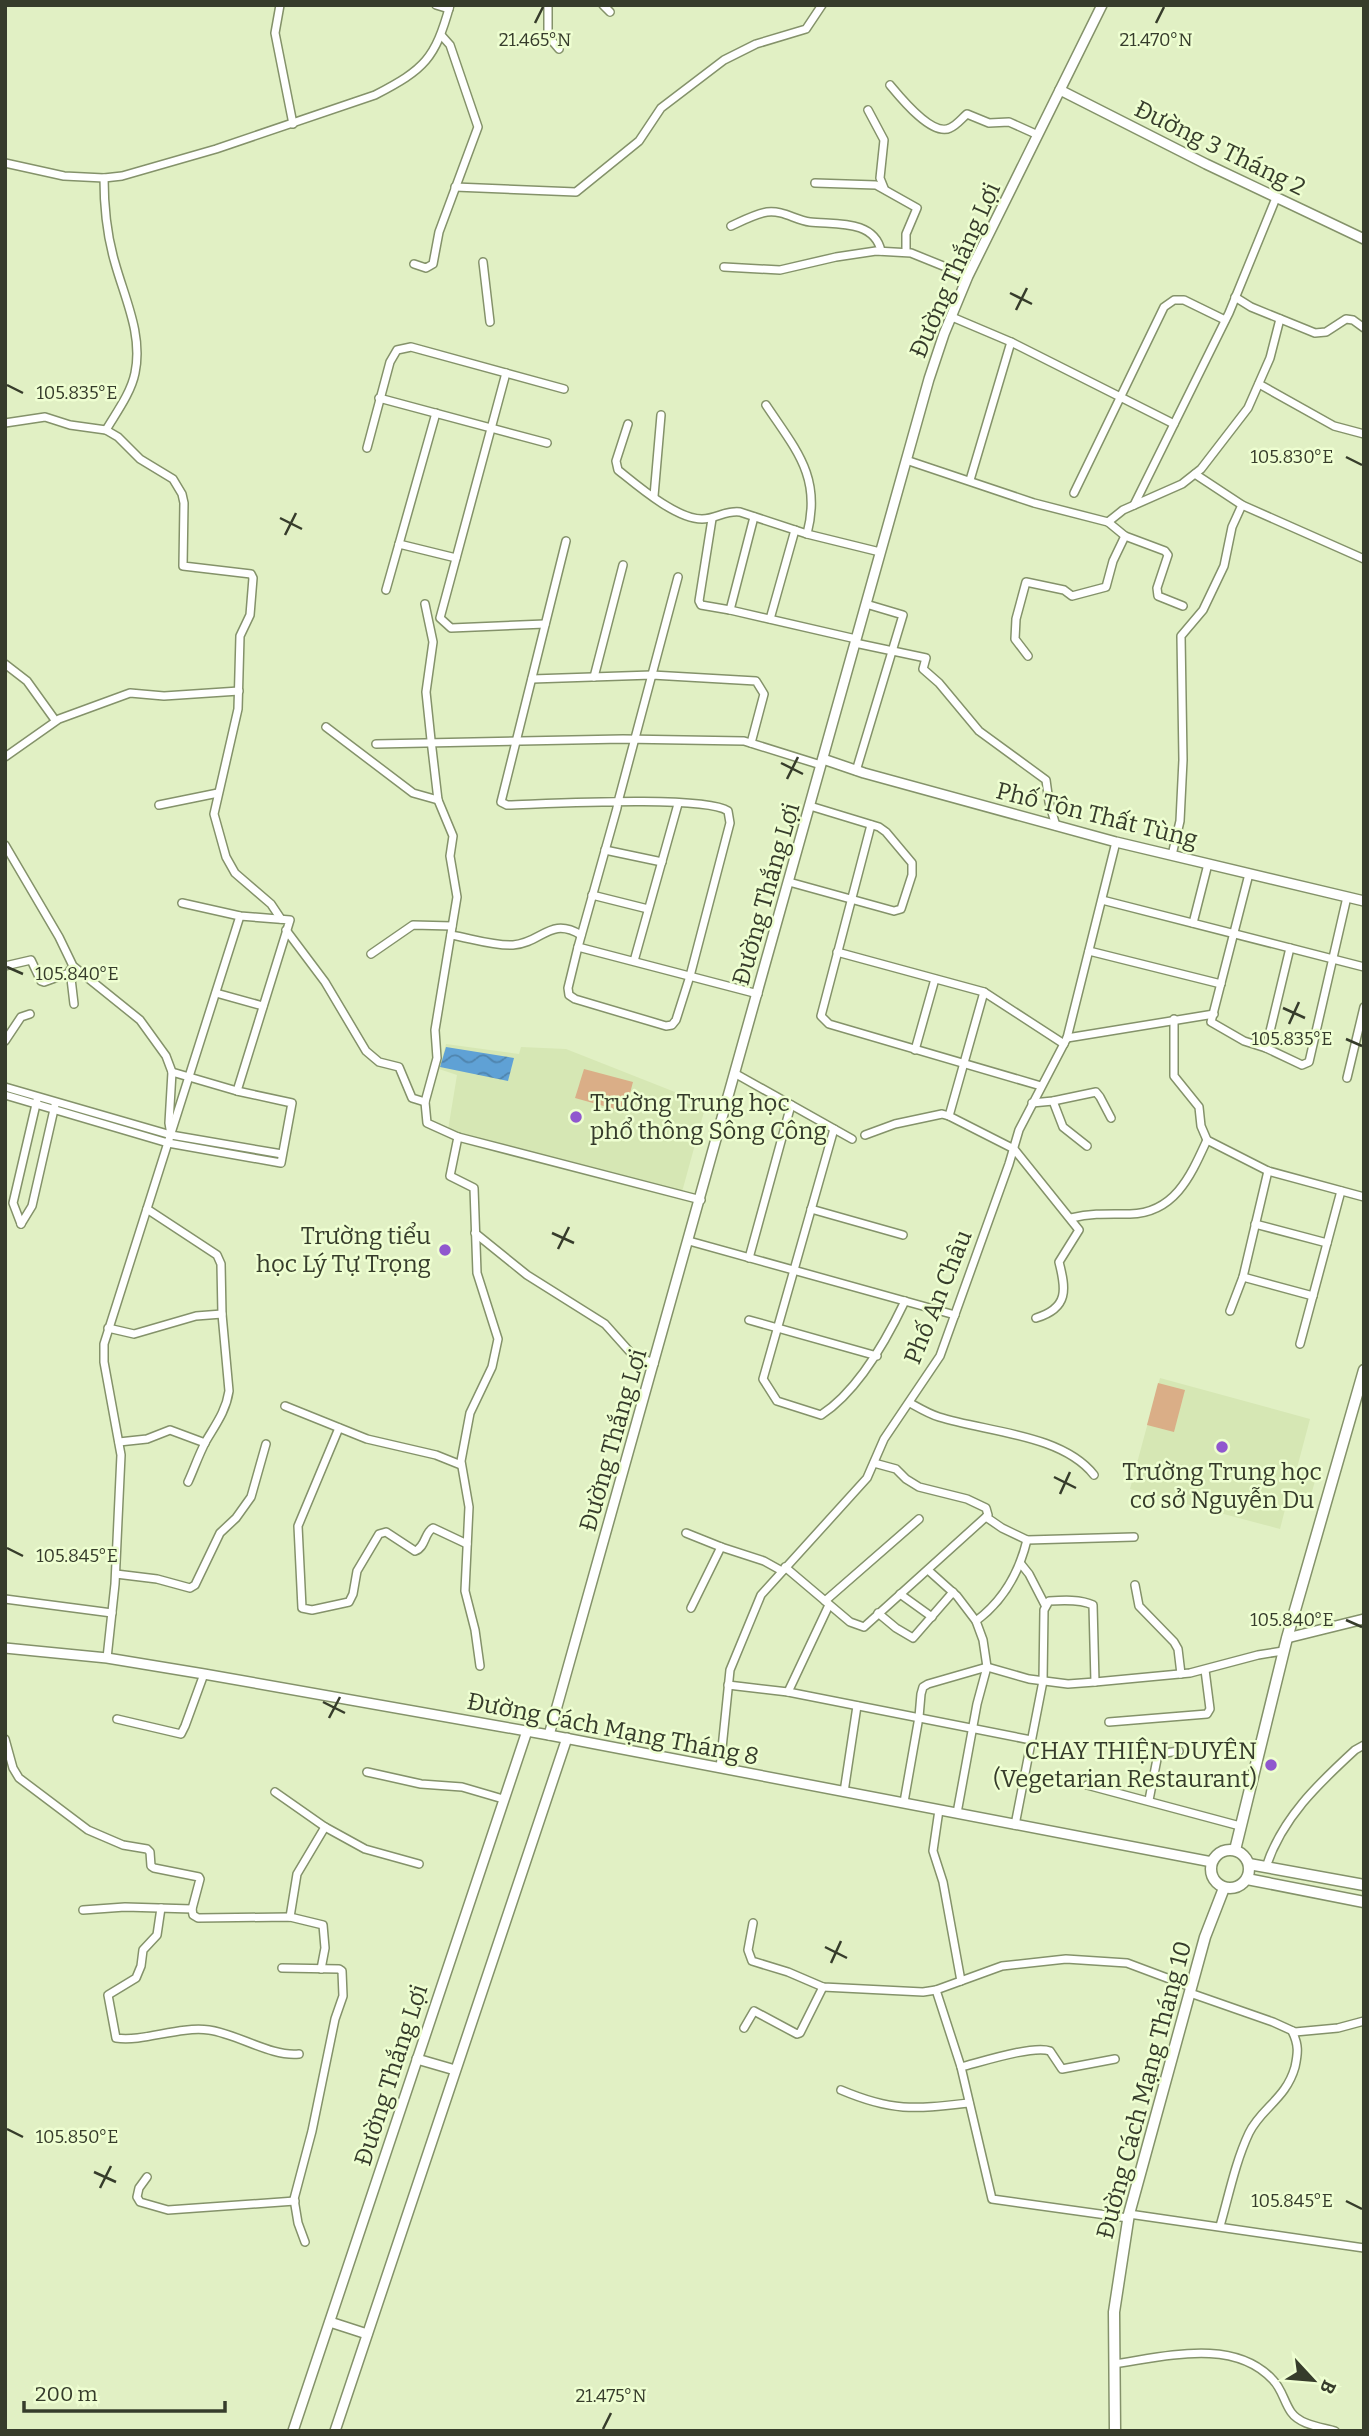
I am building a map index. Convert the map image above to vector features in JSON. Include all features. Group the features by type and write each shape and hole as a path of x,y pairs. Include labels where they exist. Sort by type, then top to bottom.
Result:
{"main road":[{"path":"1235,1850 1283,1651 1364,1370"},
{"path":"1235,1850 1242,1854 1249,1864 1247,1879 1237,1888 1224,1888 1213,1878 1212,1862 1221,1852 1235,1850"},
{"path":"1249,1864 1364,1885"},
{"path":"1247,1879 1364,1902"},
{"name":"Đường Cách Mạng Tháng 10","path":"1115,2431 1114,2312 1129,2216 1205,1937 1224,1888"}],"street":[{"path":"280,5 275,33 293,124"},
{"path":"5,163 64,176 104,178 138,173 375,95 424,64 442,36 450,7 436,5"},
{"path":"548,5 548,36 559,50"},
{"path":"603,5 610,12"},
{"path":"455,187 576,192 639,141 661,108 724,60 756,44 801,32 811,24 822,5"},
{"name":"Đường Thắng Lợi","path":"549,1735 929,379 968,276 1060,90 1097,7"},
{"path":"414,264 426,268 433,264 439,232 478,127 450,45 442,36"},
{"path":"890,85 914,111 939,129 950,129 967,114 989,123 1009,122 1038,135"},
{"name":"Đường 3 Tháng 2","path":"1060,90 1364,239"},
{"path":"868,110 884,140 880,178 884,188"},
{"path":"104,178 105,209 112,253 134,323 137,362 131,386 106,430"},
{"path":"816,183 870,184 884,188 917,208 906,234 906,252"},
{"path":"1135,505 1225,320 1276,198"},
{"path":"731,226 761,214 777,212 810,222 855,225 878,243 881,251"},
{"path":"724,267 780,270 836,257 881,251 906,252 968,276"},
{"path":"483,262 490,322"},
{"path":"1235,297 1251,307 1321,333 1346,319 1353,320 1364,328"},
{"path":"1074,493 1164,307 1174,300 1184,300 1225,320"},
{"path":"952,317 1011,342 1174,424"},
{"path":"1108,522 1123,510 1182,484 1195,474 1248,408 1273,350 1280,319"},
{"path":"970,480 1011,342"},
{"path":"367,448 390,362 397,350 411,347 564,389"},
{"path":"506,373 440,618 450,628 545,624"},
{"path":"1259,384 1334,426 1364,434"},
{"path":"379,398 547,443"},
{"path":"766,405 805,467 813,503 807,534"},
{"path":"386,590 436,413"},
{"path":"654,496 661,415"},
{"path":"5,423 45,417 113,433 140,459 159,469 178,485 184,503 185,567 251,574 250,615 240,636 237,720 214,814 230,866 240,879 271,904 281,919"},
{"path":"628,424 617,466 621,472 677,512 689,517 712,519 734,512 880,552"},
{"path":"906,460 1034,503 1108,522 1125,536 1167,553 1157,588 1158,596 1183,606"},
{"path":"1195,474 1241,505 1364,559"},
{"path":"1172,855 1180,821 1183,760 1181,636 1203,610 1224,566 1232,527 1241,505"},
{"path":"730,610 754,517"},
{"path":"712,519 700,603 926,657 923,669 939,683 979,731 1046,780 1056,826"},
{"path":"770,619 795,530"},
{"path":"1028,656 1015,639 1016,619 1026,582 1064,590 1072,596 1103,589 1109,583 1113,561 1125,536"},
{"path":"566,541 501,802 508,805 618,802 678,804 718,806 729,811 731,816 690,976 676,1020 673,1025 666,1026 575,999 569,995 568,988 581,935 605,850 618,802 635,739 678,577"},
{"path":"399,544 456,558"},
{"path":"594,677 623,565"},
{"path":"425,604 433,642 426,692 431,743 438,800 453,835 450,856 457,897 435,1030 437,1058 425,1102 427,1123 458,1137 701,1200"},
{"path":"856,771 903,615 866,604"},
{"path":"5,664 27,681 55,720"},
{"path":"532,679 652,675 756,681 764,694 751,743"},
{"path":"5,757 55,720 130,693 164,696 239,691"},
{"path":"326,727 413,793 438,800"},
{"path":"376,744 635,739 751,743 822,762"},
{"name":"Phố Tôn Thất Tùng","path":"822,762 1116,842 1364,901"},
{"path":"159,804 218,793"},
{"path":"634,961 678,804"},
{"path":"789,882 894,911 901,909 904,904 912,875 912,863 886,832 810,806"},
{"path":"871,825 821,1016 830,1024 1041,1086"},
{"name":"Phố An Châu","path":"720,1768 733,1660 755,1606 768,1586 861,1485 884,1439 935,1367 1022,1122 1065,1041 1116,842"},
{"path":"5,845 71,969 74,1003"},
{"path":"605,850 662,862"},
{"path":"1193,923 1208,864"},
{"path":"1249,874 1212,1022 1244,1041 1302,1065 1308,1063 1347,897"},
{"path":"592,895 648,909"},
{"path":"1102,900 1364,967"},
{"path":"182,903 240,916 290,920 237,1091"},
{"path":"107,1658 116,1574 121,1455 104,1362 104,1344 240,916"},
{"path":"370,954 413,925 452,926"},
{"path":"451,935 514,945 559,927 570,928 581,935"},
{"path":"286,930 324,982 366,1051 379,1062 399,1067 412,1098 425,1102"},
{"path":"578,947 758,994"},
{"path":"1266,1048 1290,948"},
{"path":"1089,951 1221,984"},
{"path":"837,952 985,992 1065,1041 1214,1014"},
{"path":"5,966 30,960 44,982 71,969"},
{"path":"71,969 140,1020 166,1056 172,1072 170,1139"},
{"path":"915,1050 935,979"},
{"path":"950,1116 985,992"},
{"path":"216,993 263,1006"},
{"path":"1347,1079 1364,1007"},
{"path":"5,1041 21,1017 30,1014"},
{"path":"1174,1020 1174,1076 1199,1107 1201,1126 1207,1140 1268,1171 1364,1197"},
{"path":"5,1087 37,1100 170,1139 282,1159 292,1103 237,1091 172,1072"},
{"path":"736,1074 852,1139"},
{"path":"1032,1102 1054,1101 1096,1092 1111,1118"},
{"path":"5,1095 37,1100"},
{"path":"37,1100 13,1203 21,1224 32,1206 55,1105"},
{"path":"1054,1101 1063,1127 1087,1146"},
{"path":"749,1258 791,1105"},
{"path":"865,1135 933,1115 950,1116 1014,1149 1079,1230 1059,1262 1065,1281 1063,1296 1050,1311 1036,1318"},
{"path":"834,1129 763,1379 777,1401 821,1415 832,1408 877,1356 905,1301"},
{"path":"458,1137 450,1176 474,1188 479,1282 498,1339 492,1367 470,1413 461,1465 469,1507 465,1591 475,1630 480,1666"},
{"path":"1071,1218 1093,1213 1147,1212 1163,1204 1179,1193 1192,1173 1207,1140"},
{"path":"1230,1311 1243,1277 1268,1171"},
{"path":"1300,1344 1341,1191"},
{"path":"147,1209 217,1255 221,1264 222,1314 229,1391 223,1415 205,1443 188,1482"},
{"path":"811,1209 904,1235"},
{"path":"1255,1224 1327,1243"},
{"path":"475,1233 527,1275 606,1324 630,1352 654,1364"},
{"path":"689,1241 955,1315"},
{"path":"1243,1277 1313,1296"},
{"path":"108,1328 134,1334 197,1316 222,1314"},
{"path":"748,1320 877,1356"},
{"path":"909,1403 942,1418 1048,1445 1077,1458 1094,1475"},
{"path":"285,1406 374,1441 436,1455 461,1465"},
{"path":"339,1428 298,1526 302,1608 312,1610 349,1602 360,1564 379,1534 386,1532 415,1551 421,1548 433,1528 467,1544"},
{"path":"119,1442 146,1439 170,1430 205,1443"},
{"path":"116,1574 157,1579 190,1588 195,1585 220,1533 236,1518 251,1497 266,1444"},
{"path":"686,1533 784,1569 860,1627 864,1627 988,1515 986,1508 974,1502 919,1487 896,1469 874,1463"},
{"path":"986,1517 1027,1540 1134,1537"},
{"path":"788,1692 827,1603 919,1518"},
{"path":"976,1621 999,1601 1021,1564 1027,1540"},
{"path":"691,1608 721,1547"},
{"path":"1015,1825 1043,1681 1045,1605 1021,1564"},
{"path":"928,1570 953,1592 976,1621 987,1667 981,1682 957,1813"},
{"path":"1135,1585 1139,1606 1178,1649 1181,1674"},
{"path":"878,1613 911,1638 953,1592"},
{"path":"900,1594 932,1618"},
{"path":"5,1599 112,1614"},
{"path":"1045,1605 1056,1600 1093,1605 1095,1682"},
{"path":"1287,1638 1364,1619"},
{"name":"Đường Cách Mạng Tháng 8","path":"5,1648 107,1658 567,1738 1212,1862"},
{"path":"904,1802 919,1717 920,1694 928,1684 987,1667 1043,1681 1068,1684 1095,1682 1181,1674 1283,1651"},
{"path":"1109,1723 1207,1714 1210,1709 1205,1670"},
{"path":"117,1719 181,1734 204,1674"},
{"path":"728,1685 788,1692 1031,1740"},
{"path":"844,1792 857,1706"},
{"name":"Đường Thắng Lợi","path":"293,2431 527,1731"},
{"path":"335,2431 567,1738"},
{"path":"5,1739 13,1768 19,1778 88,1830 123,1845 147,1849 150,1852 151,1866 154,1868 199,1877 193,1915 204,1920 290,1917 324,1926 321,1969"},
{"path":"1266,1867 1277,1838 1309,1794 1355,1750 1364,1745"},
{"path":"1149,1800 1158,1754 1179,1751"},
{"path":"367,1772 421,1784 454,1786 503,1799"},
{"path":"1087,1785 1240,1826"},
{"path":"275,1792 325,1827 365,1849 419,1864"},
{"path":"939,1810 933,1851 943,1882 961,1981"},
{"path":"290,1917 297,1874 325,1827"},
{"path":"161,1908 158,1935 143,1950 136,1978 108,1995 116,2038 197,2029 225,2034 284,2053 299,2054"},
{"path":"83,1910 192,1909"},
{"path":"753,1923 748,1950 752,1961 823,1987 923,1993 1015,1964 1066,1958 1127,1963 1292,2031 1338,2028 1364,2021"},
{"path":"282,1968 341,1970 343,1997 335,2019 312,2131 297,2186 295,2202 298,2224 305,2242"},
{"path":"744,2028 754,2011 797,2034 800,2033 823,1987"},
{"path":"936,1990 961,2067 992,2199 1364,2248"},
{"path":"1220,2227 1238,2162 1251,2129 1284,2092 1292,2078 1298,2052 1292,2031"},
{"path":"961,2067 1044,2049 1050,2051 1062,2069 1115,2059"},
{"path":"417,2059 455,2070"},
{"path":"841,2090 862,2099 897,2108 968,2103"},
{"path":"147,2177 139,2188 137,2197 140,2202 168,2210 295,2202"},
{"path":"330,2322 367,2334"},
{"path":"1115,2364 1174,2355 1213,2354 1236,2357 1270,2376 1279,2386 1295,2416 1317,2428 1335,2431"}],"shaded area":[{"name":"Trường Trung học phổ thông Sông Công","path":"446,1044 519,1054 521,1047 566,1049 680,1094 678,1101 705,1108 682,1192 448,1130 457,1075 439,1069"},
{"path":"584,1069 633,1082 625,1112 575,1098"},
{"name":"Trường Trung học cơ sở Nguyễn Du","path":"1160,1378 1310,1419 1297,1468 1317,1474 1311,1495 1290,1490 1280,1529 1130,1489"},
{"path":"1158,1383 1185,1390 1174,1432 1147,1425"}],"water":[{"path":"446,1047 514,1058 508,1081 440,1067"}],"place":[{"name":"Trường Trung học phổ thông Sông Công","path":"576,1117"},
{"name":"Trường tiểu học Lý Tự Trọng","path":"445,1250"},
{"name":"Trường Trung học cơ sở Nguyễn Du","path":"1222,1447"},
{"name":"CHAY THIỆN DUYÊN (Vegetarian Restaurant)","path":"1271,1765"}]}
